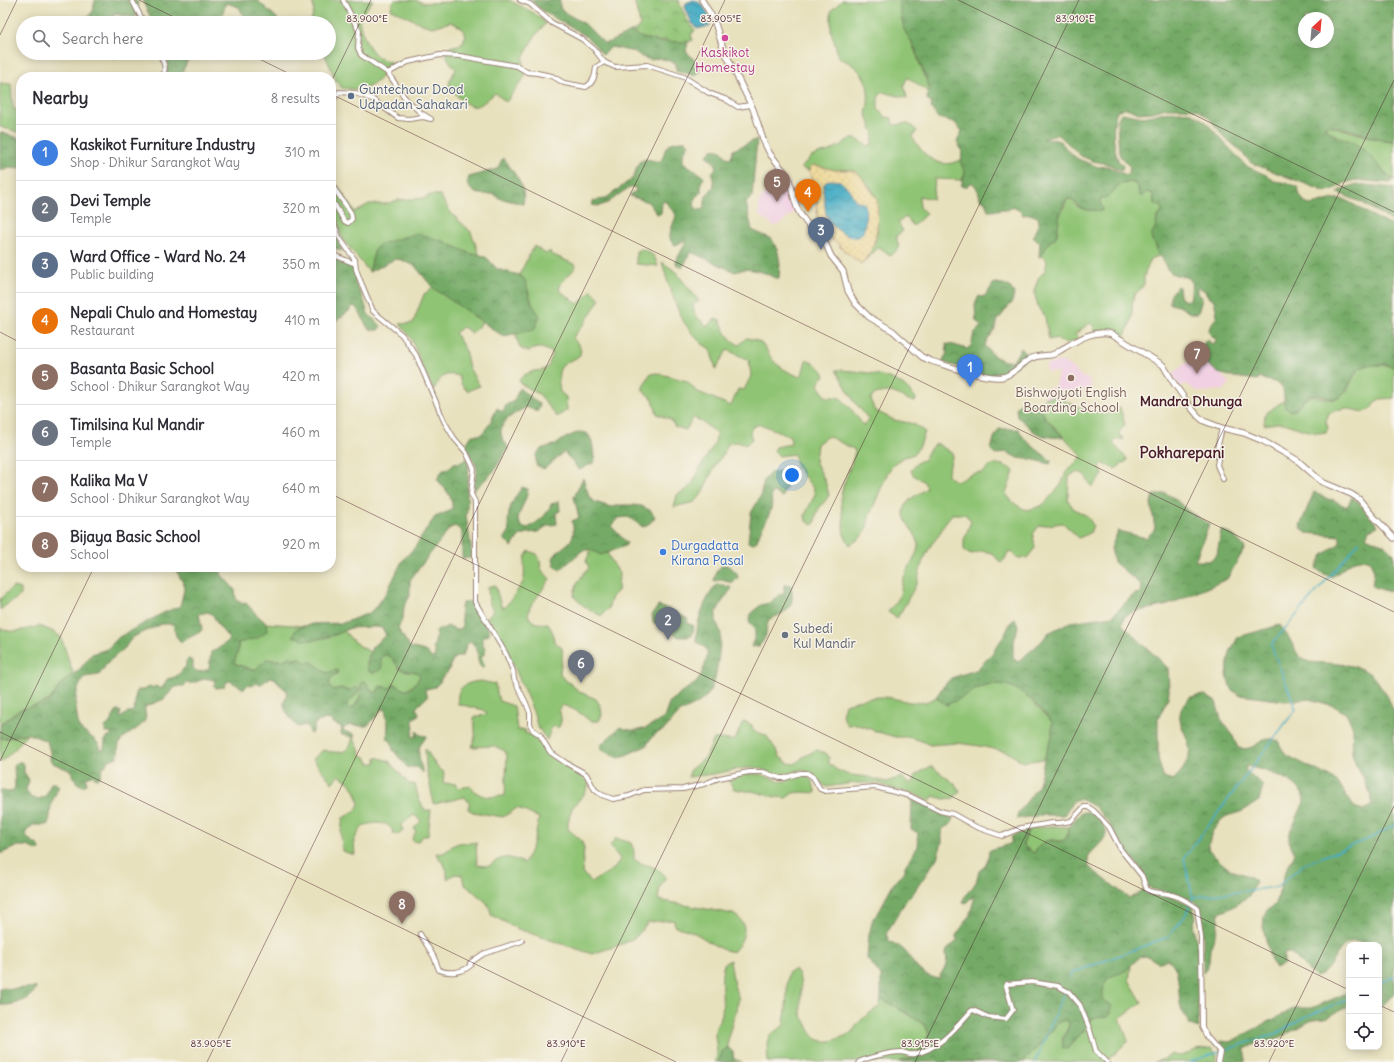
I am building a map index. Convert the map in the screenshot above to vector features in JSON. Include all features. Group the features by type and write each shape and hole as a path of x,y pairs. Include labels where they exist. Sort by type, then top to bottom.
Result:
{"street":[{"path":"132,0 140,16"},
{"path":"336,96 339,92 356,93 372,99 398,118 409,119 423,117 431,119 421,113 405,98 388,73 361,56 358,48 359,31 343,0"},
{"path":"520,0 530,4 552,23 582,39 594,49 604,62 615,67 647,65 684,77 710,93 725,99 738,107 750,105"},
{"path":"702,0 714,20 723,48 750,105 770,154 788,176 800,214 808,225 824,240 831,256 843,271 848,291 855,303 869,317 893,331 922,357 982,376 1002,377 1016,370 1030,359 1043,355 1052,355 1075,341 1097,332 1112,334 1163,365 1173,382 1198,416 1204,421 1222,428 1244,433 1263,441 1297,460 1322,482 1360,499 1373,516 1394,538"},
{"path":"388,73 408,62 440,55 460,56 517,66 527,72 552,76 564,84 586,87 592,83 596,75 596,67 604,62"},
{"path":"162,60 165,66 164,72"},
{"path":"336,191 351,213 352,219 348,223 344,221 336,207"},
{"path":"336,229 339,237 355,260 356,269 373,311 402,335 416,355 444,421 454,438 466,452 474,469 471,494 474,502 475,602 506,654 513,671 514,679 530,713 530,724 533,730 540,735 550,752 586,774 595,790 602,795 613,799 629,796 644,790 683,789 704,784 719,778 749,772 763,772 780,778 785,778 800,773 807,773 813,777 820,789 825,791 875,787 910,796 952,814 976,827 1002,836 1021,828 1071,821 1084,807 1091,808 1109,827 1121,850 1142,876 1147,890 1154,893 1174,895 1197,908 1201,938 1202,1027 1206,1037 1220,1052 1218,1062"},
{"path":"336,256 353,263 355,260"},
{"path":"1222,428 1217,449 1219,453 1217,465 1223,479"},
{"path":"420,934 440,970 449,973 467,969 471,965 470,963 483,954 522,941"},
{"path":"860,1062 901,1052 914,1054 927,1050 946,1037 973,1010 988,1017 1006,1019 1013,1010 1006,986 1007,984 1026,982 1058,986 1073,995 1083,1011 1096,1051 1106,1062"}],"shaded area":[{"path":"786,179 788,180 797,210 779,225 774,226 759,215 759,200"},
{"path":"1198,356 1230,383 1224,390 1198,392 1186,384 1180,387 1172,375 1183,365"},
{"name":"Bishwojyoti English Boarding School","path":"1059,361 1066,363 1082,377 1089,379 1092,389 1044,398 1045,390 1055,386 1058,372 1047,372 1046,365"}],"green space":[{"path":"95,0 136,0 138,3 135,16 115,14 114,16 88,16 93,11"},
{"path":"142,0 257,0 275,16 244,16 239,7 226,3 222,16 150,16"},
{"path":"311,0 344,0 346,2 346,0 373,0 359,19 363,33 366,41 374,53 386,61 393,62 376,82 367,88 349,89 342,88 337,82 336,72 333,72 327,60 336,60 336,16 312,16 314,9"},
{"path":"395,0 415,0 424,3 451,2 453,0 509,0 534,13 546,23 535,36 523,58 525,77 506,102 495,93 480,105 471,106 462,101 449,86 450,80 456,69 448,59 447,54 449,47 462,44 466,35 461,27 451,22 432,27 422,24 391,9 392,3"},
{"path":"531,0 560,0 560,7 562,11 585,24 605,44 631,32 643,38 657,41 688,42 686,51 700,66 699,73 695,76 676,70 676,63 659,58 651,60 642,57 635,52 611,47 603,55 584,35 548,14"},
{"path":"634,0 679,0 685,16 695,30 691,35 693,40 688,42 657,41 643,38 631,32 637,29 640,24"},
{"path":"842,0 898,0 903,20 930,90 928,92 907,78 904,85 907,98 882,92 878,98 878,109 885,117 892,118 893,125 911,125 917,131 912,137 926,155 945,164 961,160 965,173 962,180 935,179 933,199 919,196 920,207 926,214 913,226 906,217 898,222 903,231 896,236 899,248 891,256 879,247 864,261 875,242 877,232 877,199 872,190 858,174 849,170 810,167 809,171 801,168 813,156 835,149 838,146 840,147 850,139 856,139 867,146 872,144 874,132 866,114 868,107 868,93 865,80 862,74 850,63 839,58 831,31 831,11"},
{"path":"898,0 1394,0 1394,141 1377,138 1338,127 1324,126 1331,133 1356,144 1364,150 1392,180 1390,183 1355,180 1345,183 1332,190 1324,191 1251,163 1239,149 1225,138 1210,119 1197,109 1166,108 1153,112 1139,113 1126,108 1118,110 1114,120 1114,142 1116,155 1123,168 1120,170 1108,164 1093,161 1081,156 1058,134 1043,139 1057,140 1061,142 1069,152 1078,159 1098,167 1107,166 1126,175 1129,172 1130,167 1120,156 1119,152 1117,121 1121,113 1143,117 1160,113 1192,113 1206,122 1246,166 1266,175 1274,181 1288,183 1298,187 1301,198 1309,205 1336,199 1346,200 1383,222 1393,226 1394,367 1389,365 1375,365 1363,367 1354,376 1344,393 1338,398 1334,399 1317,395 1310,396 1292,411 1285,408 1283,392 1279,383 1260,377 1258,380 1218,373 1198,356 1205,341 1208,339 1210,343 1214,344 1216,340 1208,332 1211,324 1217,317 1214,301 1209,298 1205,291 1198,287 1197,293 1202,297 1202,299 1198,313 1190,313 1179,306 1170,304 1170,296 1177,286 1179,287 1180,296 1182,299 1186,301 1190,299 1191,281 1189,278 1173,274 1167,269 1162,258 1157,253 1156,245 1152,241 1151,235 1156,226 1157,216 1162,213 1161,205 1157,206 1154,204 1153,194 1147,192 1140,196 1137,185 1132,182 1119,185 1107,197 1101,198 1100,202 1103,210 1101,211 1082,208 1072,199 1068,199 1060,213 1056,237 1048,243 1042,256 1039,257 1040,243 1033,236 1039,223 1038,217 1030,214 1023,215 1020,210 1013,206 1008,210 1003,209 988,211 985,201 980,199 975,185 971,182 966,187 961,186 965,173 961,164 962,150 957,142 962,131 954,122 938,118 931,108 932,104 927,100 930,89 913,44 904,30"},
{"path":"167,60 188,60 182,72 167,72"},
{"path":"0,83 11,84 13,108 16,110 16,131 0,127"},
{"path":"1328,125 1380,140 1394,141 1394,181 1357,145 1342,139 1327,130 1324,126"},
{"path":"0,132 16,137 16,168 11,167 0,170"},
{"path":"757,139 752,197 746,203 752,230 772,239 778,252 780,264 779,278 753,270 745,269 735,272 691,252 682,267 677,265 676,261 686,242 684,241 675,245 670,239 676,215 665,201 662,203 661,213 657,214 648,202 630,196 636,191 635,187 629,188 609,202 598,206 592,205 593,201 605,199 633,178 639,162 646,159 659,162 663,158 665,150 671,143 676,141 686,141 689,144 683,154 683,162 704,178 701,182 701,192 695,198 694,205 697,209 701,210 704,208 706,196 714,186 712,173 716,168 716,164 707,155 712,150 717,150 724,153 726,157 731,158 733,150"},
{"path":"503,158 521,185 524,198 523,204 499,198 494,194 476,193 467,184 469,177 497,169"},
{"path":"1130,182 1137,185 1139,194 1147,192 1153,194 1154,204 1161,205 1162,211 1157,217 1157,224 1151,234 1159,256 1151,259 1144,276 1144,284 1134,295 1130,325 1124,337 1106,331 1094,331 1094,327 1090,323 1075,334 1079,339 1068,343 1059,341 1057,338 1049,340 1045,317 1039,309 1034,292 1038,278 1045,271 1047,262 1042,256 1047,244 1057,235 1058,220 1066,202 1070,198 1080,208 1101,211 1101,198 1105,197 1119,185"},
{"path":"336,184 355,212 369,204 385,204 398,200 425,198 430,195 440,195 451,213 471,232 479,254 471,255 445,242 375,249 369,272 342,238 336,221"},
{"path":"1356,184 1394,188 1394,222 1361,202 1338,193 1340,190"},
{"path":"336,233 342,251 336,249"},
{"path":"417,233 445,242 471,254 479,254 487,258 497,269 519,275 525,280 532,304 540,316 534,330 503,336 433,288 415,266 402,260 395,259 369,272 375,249 380,244"},
{"path":"534,246 546,254 550,251 551,254 576,265 562,282 559,290 578,304 592,290 600,299 573,338 579,345 579,357 566,363 560,369 560,392 566,397 567,410 557,417 540,395 520,383 519,380 524,375 534,371 543,370 548,367 553,353 540,348 535,348 528,352 520,348 515,333 520,334 532,304 525,280 519,275"},
{"path":"643,249 654,256 658,266 636,264 636,251"},
{"path":"336,259 352,265 357,277 355,283 363,298 368,314 381,326 378,330 372,330 367,327 355,306 353,306 336,321"},
{"path":"662,262 675,271 699,301 693,305 695,315 707,326 715,319 720,320 727,334 735,343 739,345 746,338 759,342 763,345 773,361 785,370 798,376 802,375 806,360 815,364 820,368 825,376 821,379 818,385 826,397 839,397 848,405 864,426 869,420 854,401 836,370 860,372 886,377 900,383 916,398 915,402 892,392 887,392 875,394 871,399 874,410 894,420 914,424 925,432 920,446 914,454 902,458 895,463 888,472 869,517 866,531 859,539 850,545 845,537 841,502 843,486 853,460 855,450 828,436 817,444 815,461 825,481 829,495 818,510 815,523 812,525 806,521 805,515 815,494 813,488 797,467 794,454 779,456 774,451 776,447 791,444 790,436 760,424 752,427 750,433 752,439 746,445 737,442 729,443 717,462 701,495 695,502 674,507 677,495 686,490 693,483 702,464 714,445 717,434 695,418 692,419 686,430 675,427 671,420 657,414 653,399 643,391 643,387 650,374 657,373 687,381 696,391 731,406 738,389 744,390 751,376 749,360 727,350 716,369 710,349 701,343 681,318"},
{"path":"994,283 1009,286 1014,294 1012,302 998,320 994,331 986,342 985,346 994,356 1004,361 1013,361 1021,348 1029,357 1001,376 986,375 942,362 947,353 946,344 967,349 971,346 974,334 981,326 976,321 976,301 979,296 982,297 986,295"},
{"path":"433,288 482,321 472,333 463,327 455,333 465,349 469,368 480,386 467,391 461,384 459,376 446,375 440,379 434,390 423,369 411,338 400,324 413,323 424,294"},
{"path":"1370,365 1394,367 1394,398 1380,399 1375,402 1371,409 1365,412 1344,408 1329,413 1326,421 1328,428 1326,432 1319,433 1304,430 1284,423 1264,425 1265,414 1283,401 1286,408 1296,410 1302,402 1312,396 1328,399 1340,397 1347,390 1359,369"},
{"path":"519,388 540,405 537,412 527,407 508,418 502,427 501,432 508,448 494,471 473,491 477,468 465,446 472,435 480,435 486,429 497,408 503,412 506,405 514,401"},
{"path":"1054,396 1099,413 1112,412 1120,407 1125,425 1119,432 1120,436 1124,438 1123,440 1116,439 1113,443 1128,460 1115,469 1102,463 1100,467 1103,475 1092,487 1084,474 1076,472 1069,477 1068,500 1073,508 1087,516 1093,525 1090,533 1079,538 1063,523 1039,526 1033,534 1035,548 1027,558 1018,558 1012,553 1008,552 1005,559 1001,563 992,553 982,551 972,554 964,551 964,540 971,521 965,514 952,514 931,545 922,563 917,583 901,612 897,618 888,612 898,599 903,580 916,555 918,546 918,541 906,520 904,508 914,496 927,487 923,481 913,475 911,470 918,462 925,459 931,448 938,444 953,454 947,475 954,480 958,481 972,474 983,473 990,466 997,464 1005,466 1014,471 1006,494 1018,506 1027,510 1041,506 1061,485 1066,472 1082,456 1045,417 1040,407 1043,404 1044,398"},
{"path":"1024,401 1040,407 1045,417 1063,437 1041,435 1017,417 1016,408"},
{"path":"999,429 1019,429 1028,442 1051,461 1050,464 1018,458 1006,452 995,455 991,450 994,438"},
{"path":"579,432 587,433 590,436 595,462 579,470 564,452 544,469 536,465 536,455 541,449 557,444 565,438"},
{"path":"467,458 469,471 466,516 473,558 462,558 462,531 455,526 450,528 410,580 410,596 404,607 403,617 398,629 410,647 425,651 430,657 434,658 435,653 433,648 436,639 436,631 447,626 456,630 462,628 461,606 465,602 472,602 490,632 482,638 485,649 481,658 484,665 483,667 481,667 478,660 478,652 472,642 470,642 466,645 463,656 458,656 453,659 448,672 442,677 440,682 435,687 426,689 425,692 428,696 416,708 419,713 413,720 414,727 412,736 416,737 417,731 420,735 427,736 421,744 419,750 419,758 423,773 416,767 408,768 393,750 392,743 387,738 388,725 385,709 382,709 367,726 351,725 343,729 344,731 355,735 354,737 342,735 342,729 340,726 334,724 331,720 326,719 315,723 311,734 307,726 304,725 299,727 289,716 284,705 287,692 276,679 271,677 261,684 256,683 252,686 248,685 244,689 230,681 227,682 224,687 216,688 214,686 215,681 211,679 187,683 184,686 174,688 164,699 145,707 145,720 139,727 122,740 119,744 117,757 107,761 106,765 103,767 100,777 96,779 92,775 89,776 86,779 87,784 83,786 77,783 71,771 53,763 50,760 50,752 47,741 28,734 0,738 0,725 19,710 49,701 62,683 80,669 92,654 107,649 119,637 163,613 180,606 185,586 177,572 221,572 221,574 235,590 236,600 243,604 246,603 266,623 267,631 258,638 238,643 238,651 234,663 253,670 266,659 283,660 290,657 293,659 301,658 305,662 312,662 327,673 337,670 338,673 333,676 329,682 330,688 333,690 341,688 349,691 356,687 359,689 347,704 347,708 350,709 353,708 360,698 361,683 363,681 366,682 373,693 377,692 380,686 390,688 394,684 404,690 411,688 420,676 417,672 403,670 398,667 390,656 384,655 381,659 381,670 373,673 368,671 367,664 372,647 386,635 382,628 350,628 340,633 314,640 305,640 293,636 296,629 312,624 343,623 369,613 376,607 388,590 402,561 415,547 435,517 452,510 450,497 437,479 442,471 454,463 462,462","holes":["208,612 213,615 218,625 230,640 211,652 209,669 200,672 196,671 193,668 193,661 188,659 186,661 186,666 180,673 175,677 167,679 163,687 160,689 156,686 138,690 135,696 134,710 132,712 128,712 122,717 120,717 121,712 118,710 109,724 105,727 105,733 110,732 112,734 105,740 104,749 101,750 98,743 79,728 76,696 84,677 99,675 108,662 125,648 133,637 162,624 173,624 176,636 181,642 200,632 202,629 199,614"]},
{"path":"784,470 786,477 786,489 784,489 783,496 781,497 775,492 772,493 772,507 770,513 757,541 752,544 748,542 751,513 760,497 764,480 770,473"},
{"path":"583,478 589,496 595,502 611,507 620,505 642,506 651,511 655,517 650,523 643,527 628,517 618,518 611,526 627,543 625,546 601,555 591,550 583,550 560,570 555,566 553,558 568,543 573,535 572,521 579,518 574,497"},
{"path":"522,487 528,489 518,519 521,526 528,528 532,526 545,515 551,504 559,501 560,511 556,513 557,524 547,526 538,532 519,536 512,547 504,539 509,532 508,519 510,508"},
{"path":"1314,492 1347,507 1352,497 1360,504 1378,526 1369,530 1366,537 1385,545 1394,554 1394,583 1389,592 1372,586 1374,571 1370,561 1364,559 1353,561 1331,577 1322,573 1316,568 1323,555 1340,543 1340,536 1306,533 1300,526"},
{"path":"1165,493 1174,498 1188,511 1209,524 1195,561 1209,561 1217,555 1221,530 1234,537 1245,548 1227,579 1168,605 1133,612 1125,616 1122,624 1168,668 1168,698 1158,719 1158,758 1163,777 1173,780 1185,766 1189,756 1189,745 1180,722 1180,714 1182,708 1190,697 1205,695 1216,702 1221,719 1232,734 1238,748 1250,748 1267,738 1279,741 1279,744 1286,755 1328,776 1339,784 1354,807 1363,810 1371,806 1372,798 1356,765 1352,753 1353,728 1347,714 1334,706 1309,699 1285,701 1239,695 1231,689 1227,676 1230,652 1238,637 1280,625 1301,658 1309,662 1349,665 1364,670 1374,678 1385,692 1390,702 1394,713 1394,994 1382,1005 1382,942 1346,942 1329,967 1321,975 1315,977 1291,953 1284,953 1284,964 1276,968 1271,961 1263,927 1264,917 1266,911 1276,904 1285,872 1294,855 1289,841 1289,835 1304,802 1298,787 1291,782 1282,777 1247,766 1245,770 1263,785 1259,801 1243,811 1227,816 1221,820 1212,832 1208,848 1220,862 1228,868 1249,876 1256,881 1248,897 1229,909 1219,913 1217,930 1210,949 1209,962 1203,973 1203,931 1200,906 1195,902 1175,893 1151,889 1148,886 1138,865 1125,850 1108,822 1094,806 1080,799 1073,801 1064,815 1042,815 1016,819 1018,813 1039,785 1044,759 1052,737 1052,722 1036,705 1019,691 1010,686 1000,684 989,684 976,688 961,698 946,705 936,697 951,678 976,670 991,655 1011,622 1015,619 1018,626 1013,646 1013,658 1018,662 1042,641 1048,633 1070,622 1112,616 1135,594 1140,593 1141,586 1114,562 1111,548 1118,531 1146,538 1155,529 1151,503 1153,495"},
{"path":"591,550 601,554 607,553 619,573 618,591 612,597 608,609 601,616 585,607 574,597 578,581 589,568 586,561"},
{"path":"529,551 537,554 541,569 550,579 530,607 528,615 536,623 548,623 553,633 554,641 562,648 563,655 560,675 580,692 596,699 601,707 602,715 599,721 590,721 570,708 562,705 559,709 561,723 558,728 554,726 551,728 547,740 537,726 535,716 506,647 487,617 493,611 489,602 488,587 495,585 501,606 504,608 523,582 524,562"},
{"path":"722,565 727,565 737,573 738,578 733,583 721,580 714,581 716,572"},
{"path":"716,585 723,585 732,588 716,613 716,620 721,634 715,679 708,695 697,704 680,712 664,730 651,738 646,746 619,758 600,749 602,744 620,727 632,730 643,729 664,718 670,701 698,681 707,656 706,649 696,641 699,618 704,605"},
{"path":"784,585 791,585 792,599 789,608 781,614 769,619 766,636 759,646 751,647 755,636 755,629 750,624 749,620 752,612 761,605 769,603 779,595 784,594"},
{"path":"13,587 21,589 21,595 0,610 0,599"},
{"path":"658,606 669,609 688,619 687,623 694,626 692,636 689,635 688,637 679,637 653,622 652,615"},
{"path":"266,623 305,626 296,629 293,636 306,639 325,638 344,631 354,642 370,652 367,664 382,665 381,659 384,655 387,655 393,659 399,669 417,672 420,676 417,682 406,691 399,686 390,688 381,686 377,692 373,693 366,682 361,683 358,702 350,709 347,708 347,704 359,690 357,687 349,691 341,688 333,690 330,688 329,686 332,678 337,674 336,670 327,673 312,662 305,662 301,658 293,659 290,657 283,660 266,659 253,670 234,663 238,651 238,643 267,631"},
{"path":"39,626 52,631 61,637 73,673 62,683 49,701 13,714 0,725 0,628 14,631"},
{"path":"481,681 495,684 499,701 514,706 517,730 526,730 525,733 537,737 546,751 553,758 579,773 589,784 585,793 572,808 568,822 568,829 581,840 584,848 582,873 592,882 615,868 620,859 610,846 616,838 631,843 634,851 634,859 658,870 666,877 660,887 658,900 733,914 739,918 744,927 744,932 743,937 733,952 718,947 693,932 675,927 674,920 648,922 637,936 625,943 592,954 518,929 491,915 490,908 486,902 464,884 462,875 455,874 447,879 447,870 436,853 445,852 458,843 476,842 477,865 489,866 502,858 510,858 524,863 532,847 539,818 517,808 503,817 473,812 468,809 470,804 465,797 434,804 426,767 425,748 437,767 444,772 443,783 456,784 458,788 471,786 478,793 490,797 505,796 507,756 505,751 494,746 472,747 475,738 474,717 487,714 484,710 458,704 458,693 463,686"},
{"path":"990,684 1006,684 1022,691 1052,722 1052,737 1044,759 1023,762 1007,752 980,746 957,743 930,745 907,737 895,737 857,724 847,725 842,715 845,704 877,697 887,697 919,703 936,697 946,705 975,689"},
{"path":"744,721 752,725 753,731 766,735 780,757 788,763 795,764 803,757 816,750 826,753 829,757 829,764 837,770 849,775 868,777 886,782 902,777 907,782 912,784 915,778 914,776 931,766 955,784 960,791 954,798 944,799 933,796 930,802 913,793 896,790 877,783 853,783 827,787 810,773 801,770 784,776 777,776 760,768 745,768 688,777 691,769 706,757 714,739 735,740"},
{"path":"27,734 16,748 0,763 0,738 9,738"},
{"path":"353,737 361,755 367,758 369,763 376,763 376,757 389,761 409,784 415,784 419,800 425,810 431,810 428,836 423,836 417,842 413,841 412,838 416,832 414,828 421,821 414,815 401,825 403,831 398,835 394,834 391,828 386,824 375,823 365,825 354,840 355,855 342,851 341,832 343,818 356,810 359,804 355,790 339,775 332,783 313,759 323,750 330,752 341,752 347,750"},
{"path":"18,762 24,764 24,772 29,780 26,790 31,798 39,799 45,796 51,783 55,783 59,786 51,804 48,825 33,825 26,832 27,838 39,846 40,849 38,851 27,846 18,846 0,854 0,790 8,792 13,791 15,786 14,766"},
{"path":"745,774 759,774 780,781 787,781 801,775 806,775 812,781 816,793 793,793 786,798 734,789 729,781"},
{"path":"912,800 928,805 953,819 951,824 942,829 942,843 937,858 914,892 907,899 886,934 890,942 902,948 918,969 923,973 938,979 947,964 947,950 957,941 957,934 969,917 974,900 974,897 966,903 963,902 965,895 976,882 979,871 985,866 989,851 1008,845 1011,843 1012,836 1028,830 1023,844 1034,853 1041,844 1046,841 1063,841 1067,836 1068,827 1080,815 1087,812 1099,819 1106,831 1103,841 1088,857 1089,867 1129,898 1144,889 1148,892 1177,899 1193,907 1196,917 1193,926 1197,945 1200,984 1198,1013 1199,1028 1190,1025 1182,1010 1177,975 1172,964 1168,960 1157,962 1149,957 1142,956 1125,971 1111,976 1107,980 1102,999 1111,1005 1112,1008 1110,1015 1107,1017 1092,1018 1087,1027 1067,1049 1063,1048 1062,1044 1069,1025 1069,1022 1066,1020 1059,1022 1023,1062 900,1062 905,1059 908,1060 914,1058 929,1035 926,1026 881,999 881,976 867,958 869,935 873,918 881,909 892,885 905,871 905,866 917,848 918,833 911,829"},
{"path":"1050,826 1068,827 1067,837 1061,841 1049,840 1044,842 1034,853 1026,848 1023,844 1029,829"},
{"path":"730,960 734,985 739,999 728,1038 728,1051 732,1058 742,1062 715,1062 717,1051 715,1031 722,1014 723,970 724,964"},
{"path":"1131,966 1129,980 1142,1002 1120,1018 1128,1041 1108,1060 1110,1062 1023,1062 1059,1022 1066,1020 1069,1022 1062,1040 1070,1046 1086,1029 1091,1020 1095,1017 1108,1016 1111,1011 1111,1005 1102,999 1105,983 1113,976"},
{"path":"795,969 801,983 802,1015 811,1033 821,1041 833,1040 853,1032 860,1021 879,1007 881,999 926,1026 929,1035 914,1058 902,1060 900,1062 767,1062 768,1039 784,1025 788,973"},
{"path":"0,988 15,989 36,988 33,993 21,1002 10,1005 0,1005"},
{"path":"1346,993 1346,1008 1325,1018 1314,1019 1281,1037 1255,1044 1245,1049 1245,1062 1222,1062 1223,1054 1220,1041 1230,1042 1295,1008 1312,1008"},
{"path":"728,1047 733,1052 734,1062 718,1062 723,1051"},
{"path":"1212,1048 1217,1056 1216,1062 1154,1062 1164,1059 1172,1054 1182,1056 1196,1050"}],"sand":[{"path":"813,165 835,170 849,170 856,172 860,175 877,199 876,234 871,250 861,264 840,247 839,244 832,239 818,224 815,188 809,171 810,167","holes":["832,180 840,181 855,200 860,202 864,226 861,234 857,237 836,229 830,223 823,190"]}],"water":[{"path":"694,0 701,4 706,10 710,18 710,26 697,29 692,23 685,7 686,3"},
{"path":"829,180 840,181 849,189 855,200 865,204 865,226 860,236 850,236 839,231 828,220 823,190 825,183"}],"waterway":[{"path":"1071,978 1072,973 1168,937 1185,916 1193,898 1184,858 1296,709 1271,645 1359,542"},
{"path":"1193,897 1277,887 1304,864 1373,837 1394,825"},
{"path":"1382,982 1394,976"},
{"path":"1035,1062 1064,993"},
{"path":"1189,1062 1277,1033 1307,1016 1346,1000"}],"place":[{"name":"Kaskikot Homestay","path":"725,38"},
{"name":"Guntechour Dood Udpadan Sahakari","path":"351,96"},
{"name":"Basanta Basic School","path":"777,202"},
{"name":"Nepali Chulo and Homestay","path":"808,212"},
{"name":"Ward Office - Ward No. 24","path":"821,250"},
{"name":"Kalika Ma V","path":"1197,374"},
{"name":"Bishwojyoti English Boarding School","path":"1071,378"},
{"name":"Kaskikot Furniture Industry","path":"970,387"},
{"name":"Durgadatta Kirana Pasal","path":"663,552"},
{"name":"Subedi Kul Mandir","path":"785,635"},
{"name":"Devi Temple","path":"668,640"},
{"name":"Timilsina Kul Mandir","path":"581,683"},
{"name":"Bijaya Basic School","path":"402,924"}],"district":[{"name":"Mandra Dhunga","path":"1191,401"},
{"name":"Pokharepani","path":"1182,453"}]}
